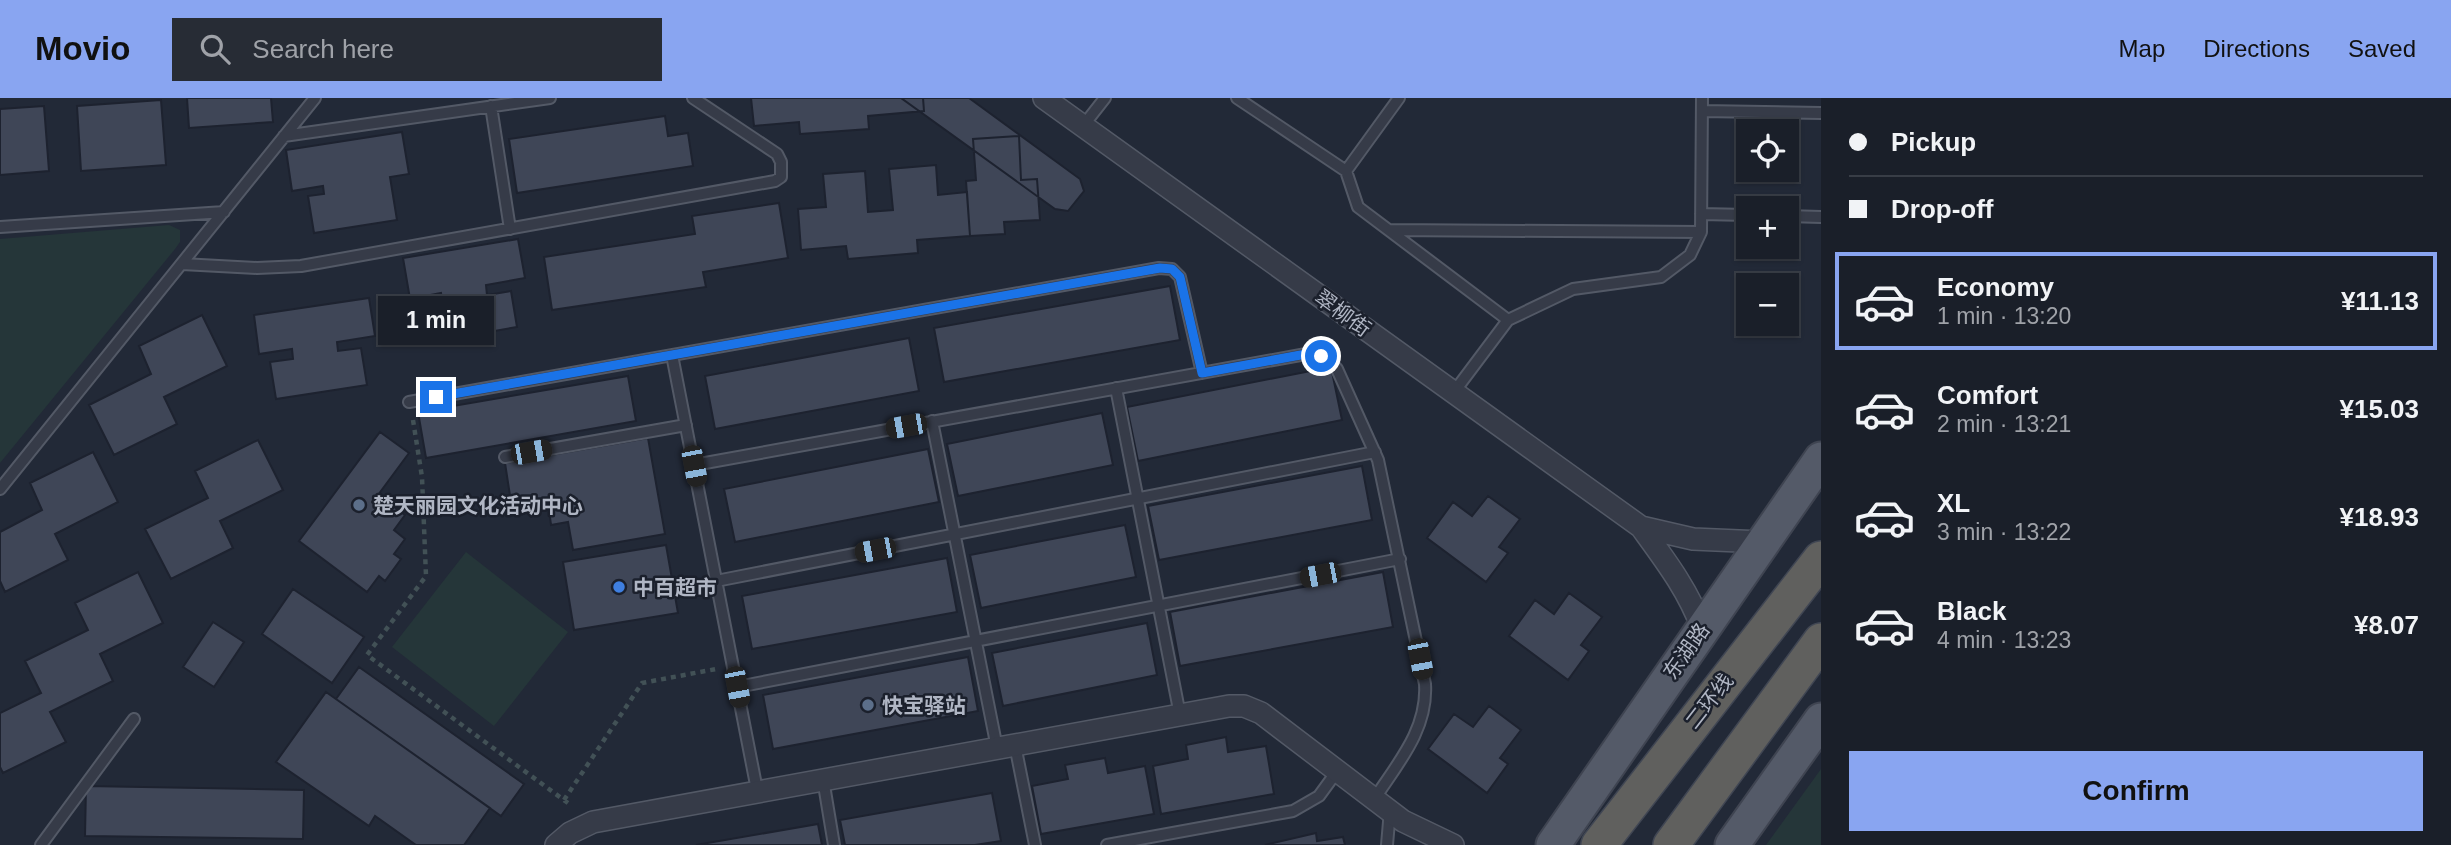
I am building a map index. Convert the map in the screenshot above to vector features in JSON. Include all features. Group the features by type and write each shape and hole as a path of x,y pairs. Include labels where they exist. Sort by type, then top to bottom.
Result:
{"highway":[{"name":"二环线","path":"1599,845 1651,774 1821,559"},
{"path":"1671,845 1821,641"}],"main road":[{"name":"东湖路","path":"1553,845 1821,459"},
{"path":"1732,845 1821,720"}],"street":[{"name":"翠柳街","path":"1044,98 1641,527"},
{"path":"1641,527 1693,539 1762,542"},
{"path":"1641,527 1679,579 1702,628"},
{"path":"556,845 570,833 593,822 1229,706 1255,709 1389,810 1453,845"},
{"path":"1389,810 1421,845"}],"lane":[{"path":"0,489 315,98"},
{"path":"285,136 550,98"},
{"path":"181,264 281,268 775,181 781,177 781,162 777,155 693,98"},
{"path":"1083,126 1105,98"},
{"path":"1237,98 1346,172 1358,208 1508,320"},
{"path":"1346,172 1399,98"},
{"path":"1454,392 1508,320 1573,289 1661,277 1690,255 1701,232 1702,98"},
{"path":"491,106 510,229"},
{"path":"1702,111 1821,113"},
{"path":"0,227 224,212"},
{"path":"1701,214 1736,215"},
{"path":"1799,216 1821,217"},
{"path":"1389,230 1701,232"},
{"path":"409,402 1166,268 1177,272 1182,282 1202,373"},
{"path":"694,466 1306,354 1321,356 1337,369 1383,474 1425,684 1425,702 1389,810 1387,845"},
{"path":"672,355 757,790"},
{"path":"1116,388 1180,715"},
{"path":"932,421 976,641 1035,845"},
{"path":"505,457 686,425"},
{"path":"716,581 1375,452"},
{"path":"737,687 1400,559"},
{"path":"41,845 134,719"},
{"path":"1107,845 1293,811 1310,804 1320,796 1338,770"},
{"path":"823,779 834,845"}],"path":[{"path":"409,402 422,477 426,576 367,655 593,822"},
{"path":"564,800 642,683 733,666"}],"shaded area":[{"path":"169,225 180,230 180,242 0,463 0,239"},
{"path":"466,552 568,632 494,726 392,647"},
{"path":"1821,769 1821,845 1766,845"}],"building":[{"path":"187,98 271,98 273,122 189,128"},
{"path":"751,98 923,98 924,111 868,116 869,129 800,134 799,122 754,126"},
{"path":"901,98 969,98 1080,179 1084,191 1068,211 1055,209"},
{"path":"161,100 166,165 81,171 77,106"},
{"path":"44,106 49,171 0,175 0,109"},
{"path":"665,116 668,136 688,133 693,166 517,193 509,139"},
{"path":"402,132 409,174 390,177 397,220 314,233 308,196 324,194 323,186 292,191 286,150"},
{"path":"1019,136 1021,180 1037,179 1040,220 1004,222 1005,234 970,236 966,181 976,180 973,139"},
{"path":"936,165 938,195 967,192 970,236 917,240 918,253 848,259 846,246 801,250 798,209 826,207 823,174 865,171 868,212 893,210 889,169"},
{"path":"779,203 788,258 703,272 706,287 552,310 544,257 695,234 692,216"},
{"path":"518,239 525,278 486,285 487,295 511,291 517,327 432,342 426,304 442,301 441,293 410,299 403,258"},
{"path":"1170,286 1180,340 944,382 934,328"},
{"path":"369,298 375,336 337,342 338,351 361,348 367,385 276,399 270,362 293,359 292,349 259,354 254,315"},
{"path":"202,315 227,366 164,397 177,424 114,455 89,405 151,374 139,346"},
{"path":"909,338 919,391 715,429 705,376"},
{"path":"1331,367 1342,420 1138,461 1127,407"},
{"path":"628,376 636,421 426,458 418,412"},
{"path":"1102,413 1113,465 958,496 947,444"},
{"name":"楚天丽园文化活动中心","path":"380,432 409,453 378,495 405,515 394,530 405,539 394,554 401,559 385,581 379,576 367,592 299,541"},
{"path":"648,438 665,534 573,550 568,522 551,525 549,509 513,515 505,463"},
{"path":"258,440 283,490 220,521 233,548 171,579 145,529 208,498 195,471"},
{"path":"928,449 939,502 735,542 724,489"},
{"path":"93,452 118,502 55,534 68,560 5,592 0,581 0,532 42,510 30,483"},
{"path":"1362,466 1372,520 1159,560 1148,506"},
{"path":"1488,496 1520,519 1499,547 1508,553 1486,582 1427,538 1453,502 1472,516"},
{"path":"1125,525 1136,577 981,608 970,555"},
{"path":"666,545 678,613 574,630 563,562"},
{"path":"947,558 957,612 752,649 742,596"},
{"path":"138,572 163,623 100,654 113,681 50,712 66,742 3,773 0,767 0,713 41,693 25,661 88,630 75,603"},
{"path":"1383,572 1393,627 1180,666 1170,612"},
{"path":"293,589 364,637 332,683 262,634"},
{"path":"1569,593 1602,617 1581,645 1589,651 1568,680 1509,636 1535,600 1554,614"},
{"path":"213,622 244,642 214,687 183,667"},
{"path":"1147,623 1157,675 1003,706 992,653"},
{"path":"968,657 978,711 773,749 763,695"},
{"path":"359,667 524,784 501,816 336,699"},
{"path":"326,692 490,808 464,845 416,845 375,816 369,826 276,762"},
{"path":"1489,706 1521,730 1500,758 1508,764 1487,793 1428,749 1454,714 1473,727"},
{"path":"1226,737 1228,752 1266,746 1274,794 1161,814 1153,766 1188,759 1186,745"},
{"path":"1105,758 1108,773 1145,766 1154,814 1041,834 1032,786 1068,779 1065,765"},
{"path":"86,786 304,790 303,839 85,836"},
{"path":"992,793 1001,841 975,845 845,845 840,820"},
{"path":"818,824 822,845 696,845"},
{"path":"1316,833 1317,841 1343,837 1345,845 1265,845"}],"place":[{"name":"楚天丽园文化活动中心","path":"359,505"},
{"name":"中百超市","path":"619,587"},
{"name":"快宝驿站","path":"868,705"}],"route":[{"path":"436,397 1160,268 1177,272 1182,282 1202,373 1306,354 1321,356"}]}
